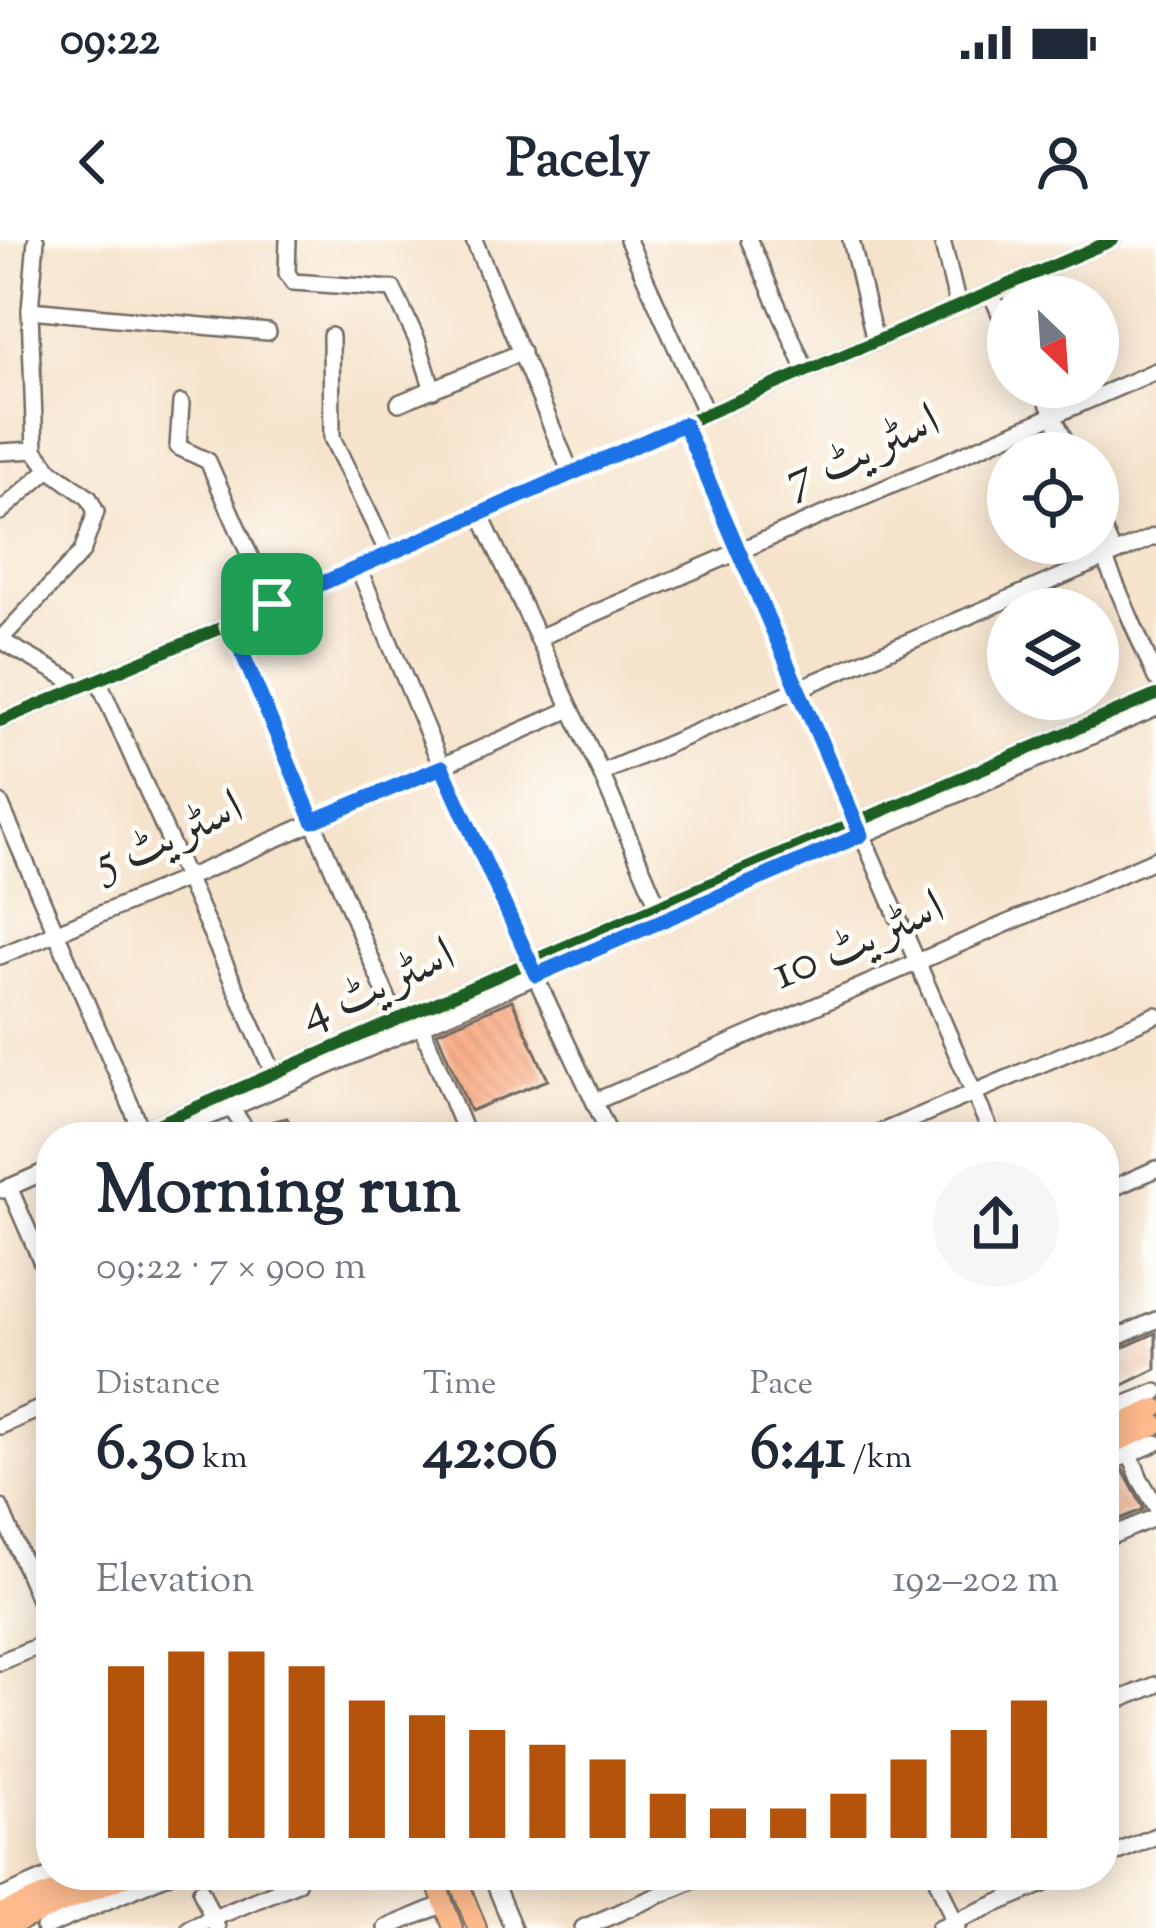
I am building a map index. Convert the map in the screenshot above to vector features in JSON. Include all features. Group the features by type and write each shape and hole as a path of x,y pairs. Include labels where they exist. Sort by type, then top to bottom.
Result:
{"main road":[{"path":"1119,1427 1156,1408"},
{"path":"1119,1429 1156,1426"},
{"path":"0,1913 57,1890"},
{"path":"4,1928 94,1890"},
{"path":"439,1890 453,1928"},
{"path":"462,1890 477,1928"}],"street":[{"path":"36,240 30,310 35,450 49,469 89,497 96,512 82,552 0,640 72,681 76,688"},
{"path":"288,240 287,273 293,282 393,289 434,390"},
{"path":"474,240 571,473"},
{"path":"628,240 706,414"},
{"path":"749,240 806,371"},
{"path":"851,240 875,341"},
{"path":"942,240 958,306"},
{"path":"1030,276 1113,240"},
{"path":"0,721 987,294"},
{"path":"30,310 268,332"},
{"path":"331,336 332,438 388,554"},
{"path":"399,403 521,352"},
{"name":"اسٹریٹ 7","path":"538,638 1156,371"},
{"path":"181,403 178,447 208,461 272,604"},
{"path":"1045,408 1054,432"},
{"path":"1049,417 1058,432"},
{"path":"684,424 986,1122"},
{"path":"0,452 35,450"},
{"path":"0,512 49,469"},
{"path":"480,514 658,906"},
{"path":"1119,548 1156,536"},
{"path":"601,773 1079,564"},
{"path":"1111,564 1156,678"},
{"path":"1112,564 1156,652"},
{"path":"358,567 442,767 605,1122"},
{"path":"230,624 398,1021"},
{"path":"98,680 274,1073"},
{"path":"204,1122 418,1018 1156,695"},
{"name":"اسٹریٹ 5","path":"0,956 571,709"},
{"path":"858,829 1156,709"},
{"path":"0,803 143,1122"},
{"name":"اسٹریٹ 4","path":"532,969 658,906 858,829"},
{"name":"اسٹریٹ 10","path":"596,1101 1156,859"},
{"path":"904,1122 1156,1015"},
{"path":"418,1018 461,1122"},
{"name":"اسٹریٹ 4","path":"174,1122 274,1073 398,1021 418,1018"},
{"path":"231,1108 240,1122"},
{"path":"1119,1185 1156,1169"},
{"path":"36,1176 5,1189 36,1252"},
{"path":"1119,1336 1156,1320"},
{"path":"1119,1425 1156,1392"},
{"path":"0,1426 36,1410"},
{"path":"1119,1430 1156,1443"},
{"path":"1119,1437 1156,1506"},
{"path":"0,1507 36,1592"},
{"path":"1119,1533 1156,1517"},
{"path":"0,1662 36,1647"},
{"path":"1119,1700 1156,1684"},
{"path":"1119,1852 1156,1836"},
{"path":"0,1898 36,1882"},
{"path":"44,1928 132,1890"},
{"path":"190,1928 214,1923 281,1890"},
{"path":"497,1890 513,1928"},
{"path":"583,1928 671,1890"},
{"path":"939,1890 950,1926 1030,1890"},
{"path":"201,1891 214,1923"},
{"path":"386,1928 444,1904"}],"building":[{"path":"512,1000 548,1080 470,1111 437,1032"},
{"path":"1156,1333 1156,1369 1119,1387 1119,1349"},
{"path":"1123,1470 1144,1509 1119,1520 1119,1471"}],"cycle path":[{"path":"0,721 1113,240"},
{"path":"162,1122 1156,695"}],"route":[{"path":"684,424 861,835 536,975 442,767 313,821 230,624 272,604 684,424"}]}
